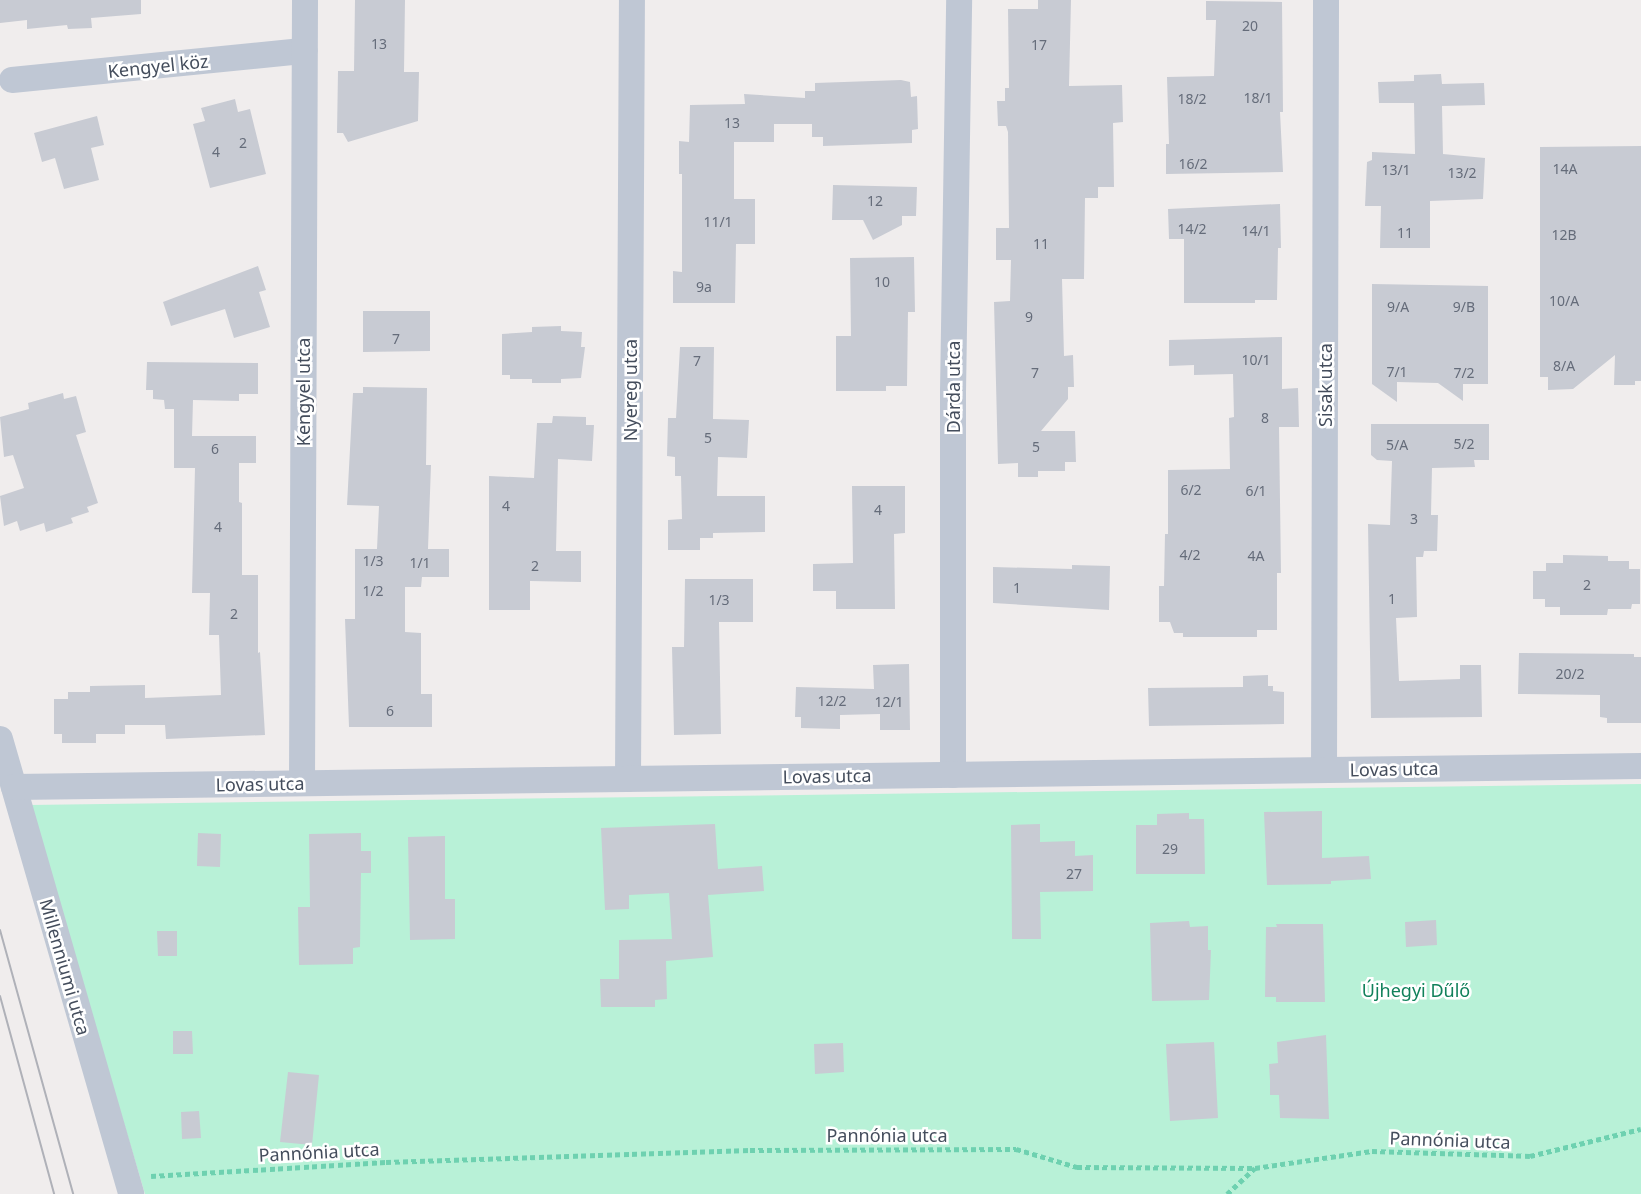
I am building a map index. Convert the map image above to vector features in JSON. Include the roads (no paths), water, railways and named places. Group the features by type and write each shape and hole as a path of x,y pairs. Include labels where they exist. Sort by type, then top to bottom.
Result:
{"street":[{"name":"Kengyel utca","path":"302,783 305,0"},
{"name":"Nyereg utca","path":"628,779 632,0"},
{"name":"Dárda utca","path":"953,775 953,392 959,0"},
{"name":"Sisak utca","path":"1324,770 1326,0"},
{"name":"Kengyel köz","path":"12,80 305,51"},
{"name":"Millenniumi utca","path":"0,739 128,1186"},
{"name":"Lovas utca","path":"14,787 1641,766"}],"tram line":[{"path":"0,930 73,1194"},
{"path":"0,996 54,1194"}],"park label":[{"name":"Újhegyi Dűlő","path":"1416,990"}]}
